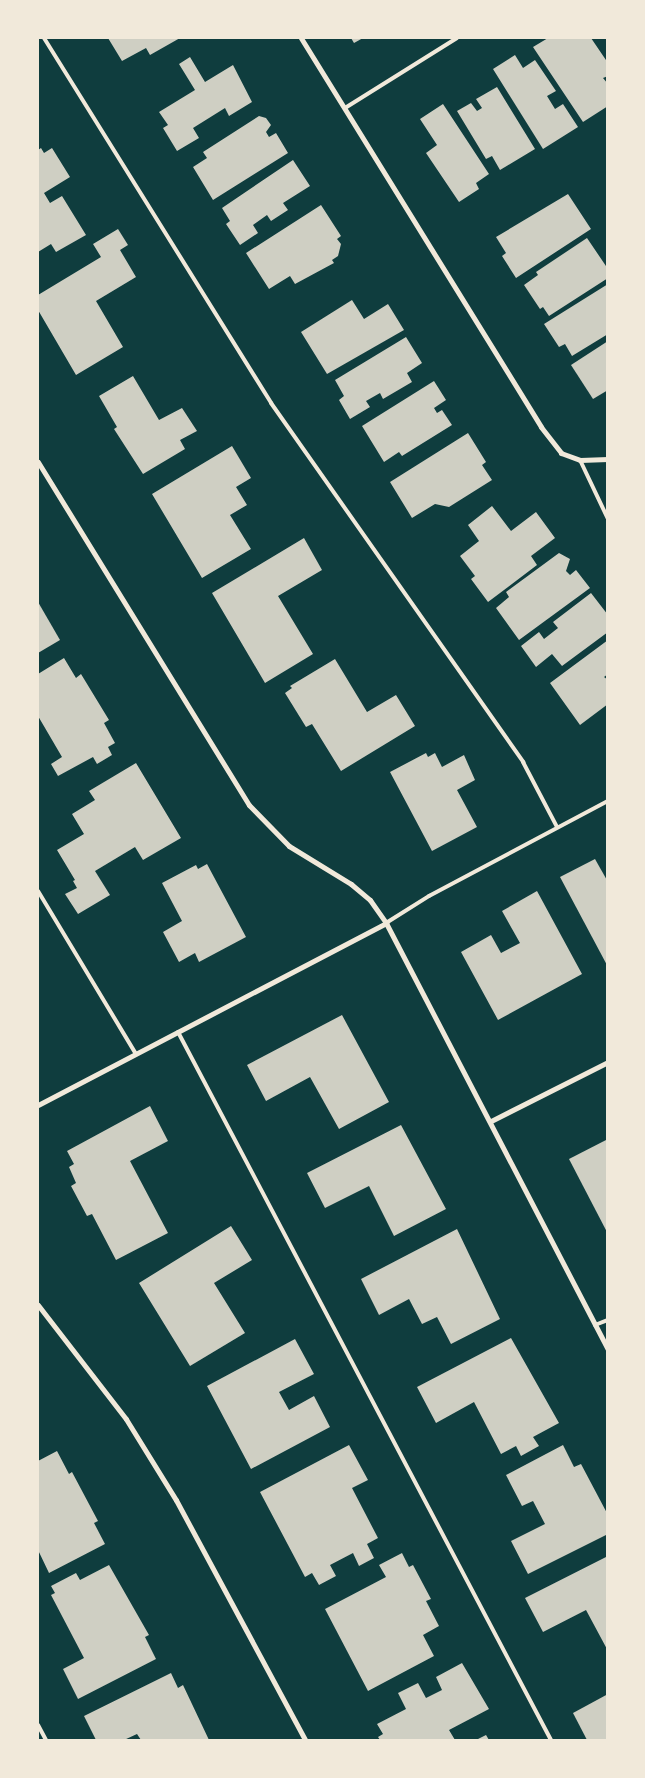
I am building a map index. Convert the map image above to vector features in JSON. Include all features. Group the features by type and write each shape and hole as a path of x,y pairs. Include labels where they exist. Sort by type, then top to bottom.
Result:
{"street":[{"path":"301,38 541,427 562,453 580,460 608,459"},
{"path":"38,462 248,804 289,846 351,884 370,900 386,923 491,1121 608,1349"},
{"path":"38,1106 386,923"},
{"path":"491,1121 608,1062"},
{"path":"38,1305 126,1419 176,1500 305,1740"}],"lane":[{"path":"44,38 271,403 523,762 557,827"},
{"path":"345,108 457,38"},
{"path":"580,460 608,519"},
{"path":"386,923 430,896 608,801"},
{"path":"38,891 136,1054"},
{"path":"178,1032 551,1740"},
{"path":"595,1325 608,1320"},
{"path":"38,1725 46,1740"}],"building":[{"path":"108,38 180,38 150,55 146,48 122,61"},
{"path":"351,38 363,38 354,43"},
{"path":"548,38 591,38 608,63 608,76 603,78 608,84 608,106 583,122 533,47"},
{"path":"515,55 523,68 535,60 556,91 547,96 555,109 563,104 578,127 543,149 493,69"},
{"path":"190,57 205,82 233,65 252,102 229,116 225,108 193,128 199,138 177,151 163,128 168,125 159,112 195,90 179,64"},
{"path":"497,87 535,149 500,170 492,156 486,159 457,111 471,103 477,111 482,108 476,99"},
{"path":"443,104 489,174 476,183 479,189 459,202 426,153 437,145 420,119"},
{"path":"259,116 266,118 271,125 266,132 269,137 276,133 288,153 213,200 193,167 207,158 203,152"},
{"path":"41,148 44,153 52,148 70,177 44,193 50,203 62,196 86,235 56,252 51,244 38,252 38,150"},
{"path":"293,160 310,186 283,203 288,210 271,221 267,215 253,225 258,233 240,245 226,224 230,221 222,208"},
{"path":"568,194 591,229 516,278 502,256 506,253 496,237"},
{"path":"321,205 341,236 337,239 341,244 338,256 332,260 334,263 295,284 290,276 269,289 246,253"},
{"path":"118,229 128,245 120,250 136,277 96,301 123,347 76,375 38,310 38,295 101,257 93,244"},
{"path":"587,238 608,269 608,278 549,316 543,307 540,309 524,285 538,275 536,272"},
{"path":"608,284 608,334 572,356 565,344 559,347 544,324"},
{"path":"352,300 364,319 388,304 404,330 327,374 301,332"},
{"path":"406,337 422,363 407,373 412,382 383,399 380,393 366,401 370,407 350,419 339,400 344,396 335,380"},
{"path":"608,341 608,390 593,399 571,365"},
{"path":"133,376 159,420 182,408 197,431 180,440 185,449 143,474 114,429 117,427 99,396"},
{"path":"434,381 446,400 434,408 437,413 442,410 452,425 402,456 399,452 384,462 362,426"},
{"path":"468,433 486,462 482,465 492,480 449,507 435,504 412,518 390,482"},
{"path":"232,446 251,478 236,487 247,505 230,515 251,549 202,578 152,494"},
{"path":"492,506 511,531 536,512 555,538 531,556 537,565 488,602 471,579 475,576 460,556 479,541 468,525"},
{"path":"304,538 322,570 278,596 313,654 265,683 212,593"},
{"path":"559,553 570,559 566,571 570,575 576,570 590,588 519,640 496,608 509,597 506,592"},
{"path":"591,593 608,615 608,632 562,666 552,654 536,667 521,646 539,632 544,639 558,628 553,622"},
{"path":"38,602 60,640 38,653"},
{"path":"608,640 608,674 604,677 608,680 608,704 580,725 550,683"},
{"path":"64,658 76,678 81,674 109,720 104,723 115,743 108,747 112,755 97,764 93,757 58,776 51,764 62,757 38,716 38,674"},
{"path":"335,659 367,712 396,695 415,726 341,771 312,724 306,727 285,693 292,688 290,686"},
{"path":"426,753 428,757 435,753 442,767 464,755 475,780 457,790 477,827 432,851 390,772"},
{"path":"136,763 181,838 143,860 135,847 95,871 110,895 78,914 65,894 77,888 73,881 75,880 57,850 84,834 72,814 95,800 89,791"},
{"path":"595,859 608,882 608,967 560,877"},
{"path":"207,864 246,937 199,962 195,953 179,962 163,932 182,921 162,883 196,865 198,869"},
{"path":"537,891 582,974 498,1020 461,952 491,935 501,953 520,943 502,911"},
{"path":"342,1015 389,1102 339,1129 310,1077 266,1101 247,1065"},
{"path":"150,1106 168,1141 130,1161 168,1233 116,1260 92,1214 87,1216 71,1186 76,1183 69,1167 74,1164 67,1151"},
{"path":"401,1125 446,1209 394,1236 369,1186 325,1208 307,1173"},
{"path":"608,1139 608,1234 569,1159"},
{"path":"231,1226 252,1260 214,1283 245,1333 190,1366 139,1283"},
{"path":"457,1229 500,1319 451,1344 437,1317 422,1324 409,1299 379,1315 361,1279"},
{"path":"511,1338 559,1423 533,1437 539,1446 521,1456 516,1446 501,1454 474,1402 436,1423 417,1387"},
{"path":"295,1339 314,1374 279,1392 289,1410 314,1396 330,1427 251,1469 207,1386"},
{"path":"349,1445 368,1480 352,1488 378,1538 367,1544 374,1558 359,1566 353,1553 330,1565 336,1576 319,1585 312,1573 305,1577 260,1492"},
{"path":"563,1445 574,1467 581,1464 608,1515 608,1534 528,1574 511,1541 545,1524 533,1501 522,1506 506,1475"},
{"path":"57,1451 69,1474 72,1472 98,1521 94,1523 105,1544 49,1573 38,1550 38,1461"},
{"path":"402,1553 409,1567 413,1565 431,1599 426,1601 439,1626 423,1635 434,1656 368,1691 325,1609 386,1577 379,1565"},
{"path":"608,1556 608,1651 586,1610 543,1632 525,1598"},
{"path":"109,1565 149,1635 145,1637 156,1659 78,1699 63,1669 84,1658 51,1595 55,1593 51,1586 76,1573 80,1580"},
{"path":"462,1663 489,1709 449,1730 455,1740 380,1740 378,1737 383,1734 377,1724 406,1709 398,1693 418,1683 426,1698 442,1690 436,1677"},
{"path":"171,1673 178,1688 183,1685 209,1740 141,1740 137,1734 124,1740 96,1740 84,1716"},
{"path":"608,1694 608,1739 587,1740 573,1713"},
{"path":"486,1735 489,1740 476,1740"}]}
